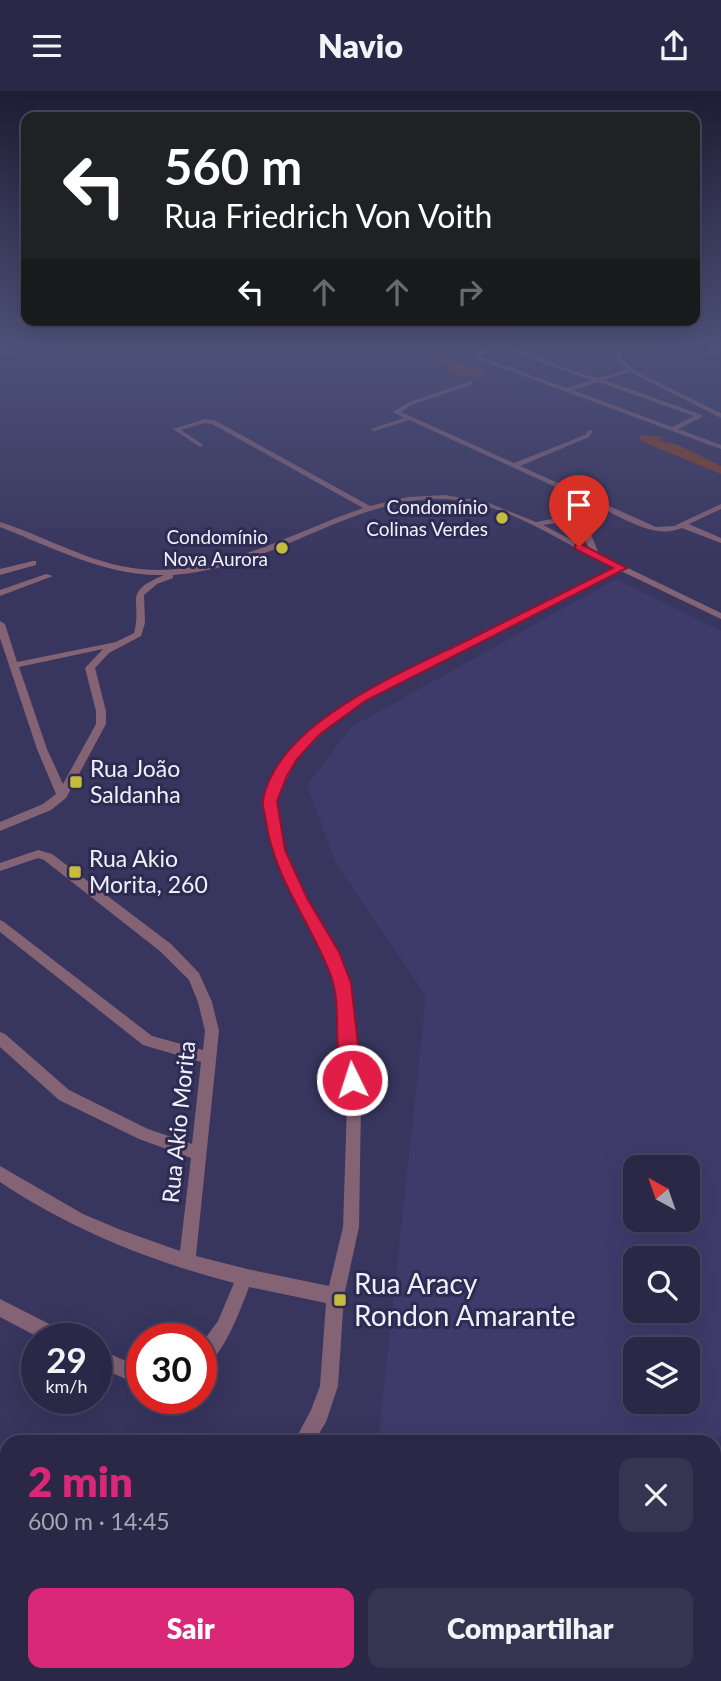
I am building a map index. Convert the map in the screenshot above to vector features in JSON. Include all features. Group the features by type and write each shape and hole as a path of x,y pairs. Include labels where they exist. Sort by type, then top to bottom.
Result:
{"street":[{"path":"374,429 406,419"},
{"path":"407,419 655,529 683,525 721,506"},
{"path":"651,419 721,447"},
{"path":"676,428 694,419"},
{"path":"200,445 176,429 212,421 367,507"},
{"path":"513,466 587,436 591,431"},
{"path":"2,526 104,564 140,572 181,572 227,562 367,507 446,497 487,504 534,524 721,617"},
{"path":"569,521 594,504"},
{"path":"534,524 569,521 603,508"},
{"path":"569,521 592,540 595,555"},
{"path":"683,525 721,541"},
{"path":"0,572 33,563"},
{"path":"308,1435 320,1415 329,1387 335,1296 351,1227 354,1104 342,983 330,952 300,900 278,850 270,801 292,756 314,732 351,704 621,568"},
{"path":"0,827 42,809 62,795 101,724 90,668 106,651 130,640 140,630 137,599 142,590 181,572"},
{"path":"0,593 49,576"},
{"path":"0,624 16,665 38,740 62,795"},
{"path":"16,665 130,640"},
{"name":"Rua Akio Morita","path":"0,867 38,855 48,857 166,948 194,977 205,1002 212,1031 187,1262"},
{"path":"0,925 148,1041 208,1058"},
{"path":"0,1038 64,1095 132,1128 198,1153"},
{"path":"0,1173 25,1192 83,1220 187,1262 244,1279 335,1296"},
{"path":"217,1338 225,1327 244,1279"},
{"path":"0,1308 30,1323"}],"shaded area":[{"path":"640,435 664,437 658,440 678,445 721,466 721,474 650,445 640,440"},
{"path":"616,579 721,631 721,1435 379,1435 426,996 336,864 307,786 351,727"}],"place":[{"name":"Condomínio Colinas Verdes","path":"502,518"},
{"name":"Condomínio Nova Aurora","path":"282,548"},
{"name":"Rua João Saldanha","path":"76,782"},
{"name":"Rua Akio Morita, 260","path":"75,872"},
{"name":"Rua Aracy Rondon Amarante","path":"340,1300"}],"route":[{"path":"352,1080 342,983 330,952 300,900 278,850 270,801 280,776 292,756 314,732 360,698 621,568 579,547"}]}
